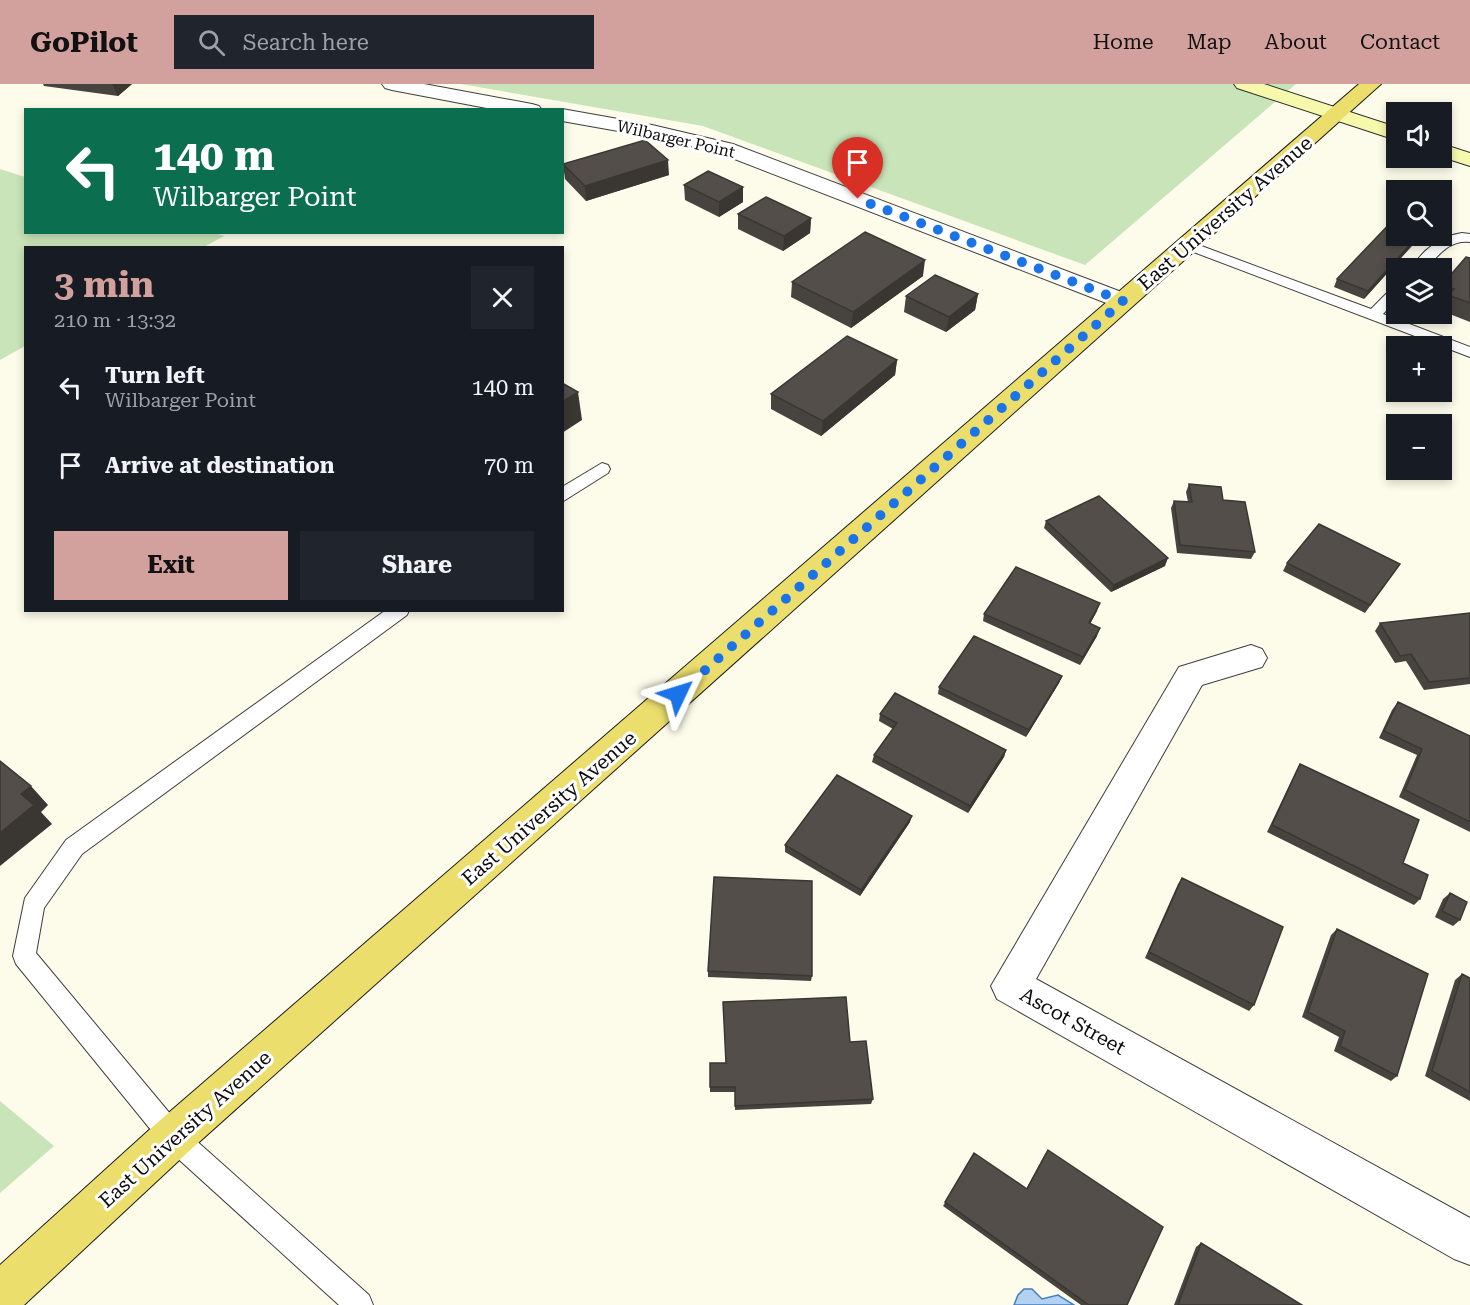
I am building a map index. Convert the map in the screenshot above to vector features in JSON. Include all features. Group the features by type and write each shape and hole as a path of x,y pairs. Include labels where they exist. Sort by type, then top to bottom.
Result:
{"main road":[{"path":"1244,84 1386,131"},
{"name":"East University Avenue","path":"0,1296 173,1137 1371,84"},
{"path":"1452,154 1470,160"}],"street":[{"path":"392,84 521,108"},
{"name":"Wilbarger Point","path":"564,115 651,131 726,148 1123,301"},
{"name":"Ascot Street","path":"1251,658 1191,676 1011,986 1470,1243"}],"lane":[{"path":"1429,258 1447,239 1463,236 1470,238"},
{"path":"1188,245 1470,352"},
{"path":"1374,315 1386,302"},
{"path":"564,495 602,469"},
{"path":"359,1305 173,1137 24,956 33,905 74,847 389,613"}],"green space":[{"path":"461,84 1296,84 1085,265 703,126"},
{"path":"0,169 24,177 24,234 218,234 224,236 206,246 24,246 24,347 0,360"},
{"path":"0,1101 54,1146 0,1193"}],"water":[{"path":"1024,1289 1032,1289 1042,1299 1058,1295 1074,1305 1014,1305 1018,1295"}],"building":[{"path":"645,140 668,160 585,186 564,164"},
{"path":"708,171 743,187 719,202 684,185"},
{"path":"766,197 811,218 784,236 738,214"},
{"path":"1386,227 1386,246 1409,246 1398,258 1386,258 1386,271 1368,291 1337,279"},
{"path":"865,232 925,260 853,312 792,282"},
{"path":"1466,257 1470,258 1470,303 1452,296 1454,289 1452,288 1452,273"},
{"path":"935,275 978,294 949,317 906,296"},
{"path":"847,336 897,360 823,421 771,394"},
{"path":"564,384 578,392 564,401"},
{"path":"1189,484 1221,487 1223,500 1245,502 1255,552 1180,545 1174,501 1192,502"},
{"path":"1099,496 1168,558 1114,585 1046,521"},
{"path":"1319,524 1400,564 1370,605 1287,563"},
{"path":"1016,567 1100,603 1089,623 1100,628 1083,657 984,614"},
{"path":"1470,613 1470,678 1429,682 1411,654 1400,656 1380,623"},
{"path":"974,636 1062,676 1029,730 939,687"},
{"path":"895,693 1006,750 970,806 874,755 897,723 880,714"},
{"path":"1398,702 1470,736 1470,822 1405,790 1422,749 1384,731"},
{"path":"0,761 31,786 21,794 34,805 0,833"},
{"path":"1300,764 1419,820 1403,863 1428,875 1420,899 1272,825"},
{"path":"837,775 912,816 861,890 785,845"},
{"path":"714,877 812,881 812,976 708,971"},
{"path":"1182,878 1283,927 1254,1005 1149,952"},
{"path":"1450,893 1467,902 1460,920 1442,911"},
{"path":"1337,929 1428,974 1397,1076 1340,1046 1345,1031 1308,1012"},
{"path":"1462,974 1470,978 1470,1092 1432,1071"},
{"path":"846,997 850,1042 866,1041 873,1099 735,1106 735,1087 710,1087 710,1063 726,1063 723,1002"},
{"path":"1048,1150 1163,1227 1127,1305 1089,1305 945,1202 974,1153 1027,1189"},
{"path":"1201,1243 1302,1305 1178,1305"}],"route":[{"path":"678,694 1123,301 858,199"}]}
